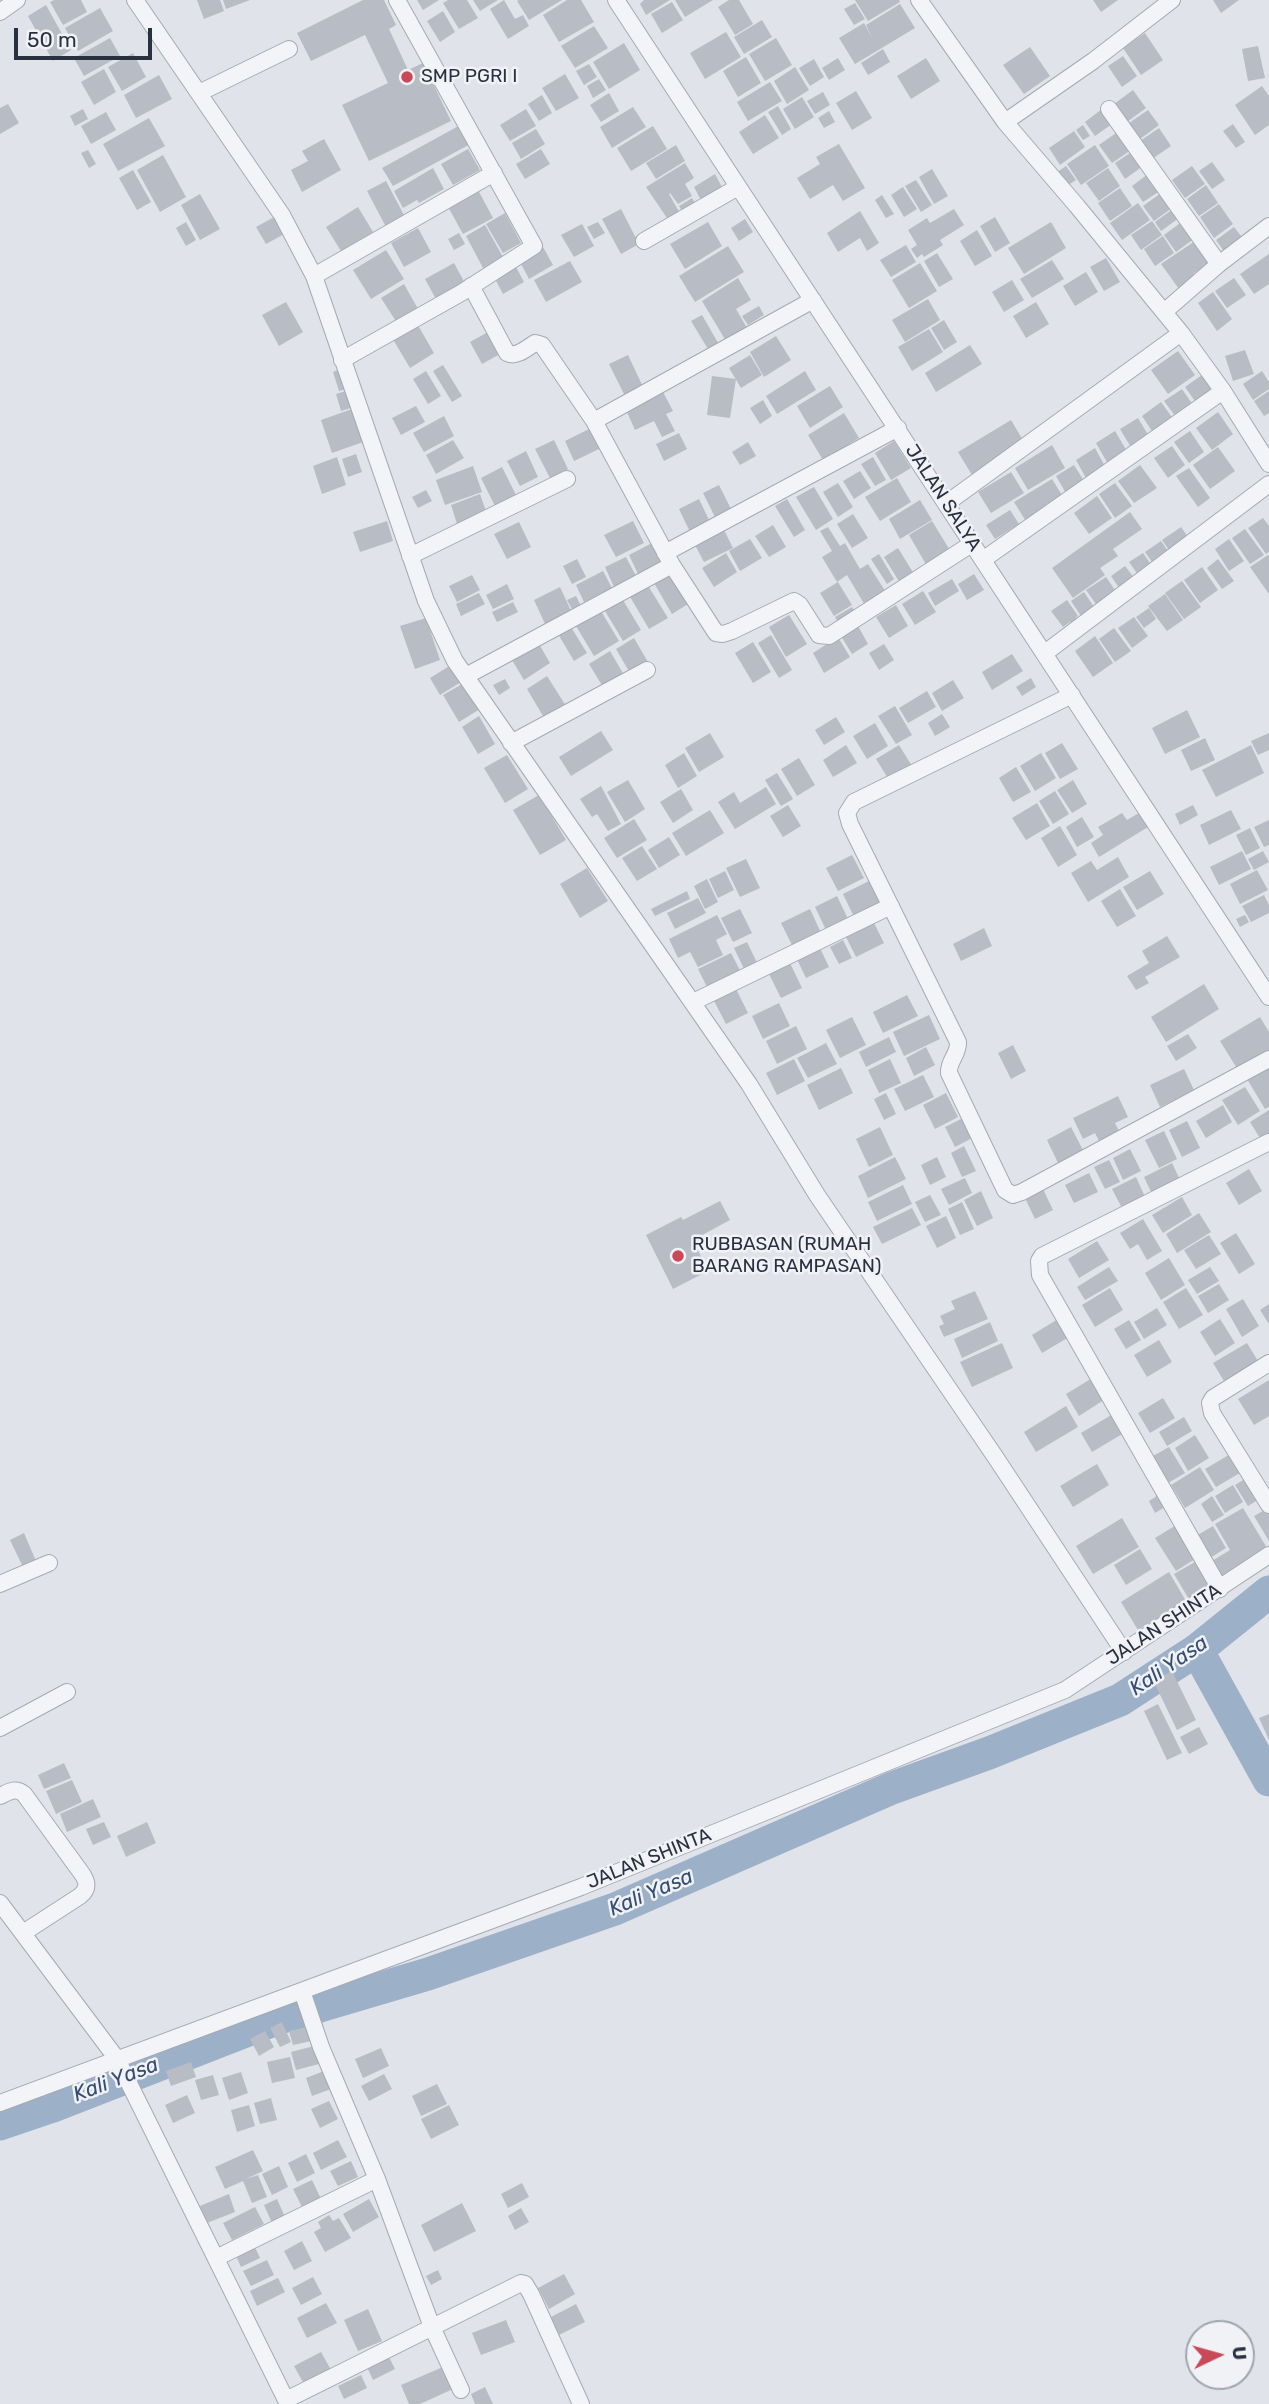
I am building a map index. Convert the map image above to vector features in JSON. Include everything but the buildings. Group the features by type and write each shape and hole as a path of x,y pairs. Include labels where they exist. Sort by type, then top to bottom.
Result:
{"street":[{"path":"0,12 17,0"},
{"path":"135,0 282,215 314,276 410,556 442,636 511,743 749,1084 817,1195 1124,1652"},
{"path":"342,360 471,286 534,246 397,0"},
{"name":"JALAN SALYA","path":"616,0 1268,993"},
{"path":"919,0 1005,122 1181,333 1223,391 1269,464"},
{"path":"1005,122 1093,61 1172,0"},
{"path":"199,93 289,49"},
{"path":"1109,109 1219,264"},
{"path":"314,276 494,173"},
{"path":"644,241 738,187"},
{"path":"1164,312 1219,264 1269,226"},
{"path":"471,286 507,353 517,354 535,343 540,343 594,421 669,559 716,633 732,631 794,601 800,604 819,635 824,637 973,543"},
{"path":"594,421 813,300"},
{"path":"947,503 1181,333"},
{"path":"984,559 1223,391"},
{"path":"466,676 898,428"},
{"path":"410,556 567,479"},
{"path":"1045,653 1269,484"},
{"path":"511,743 646,670"},
{"path":"1072,695 854,802 847,813 958,1042 959,1048 948,1066 949,1073 1008,1194 1022,1192 1269,1059"},
{"path":"693,1002 891,906"},
{"path":"1220,1588 1040,1275 1038,1261 1042,1256 1269,1142"},
{"path":"1269,1363 1213,1398 1210,1403 1212,1413 1269,1505"},
{"name":"JALAN SHINTA","path":"0,2102 121,2069 305,2000 1065,1690 1269,1555"},
{"path":"0,1584 49,1563"},
{"path":"0,1728 67,1692"},
{"path":"0,1796 13,1790 24,1794 85,1877 87,1884 86,1891 80,1896 23,1933"},
{"path":"0,1903 121,2069 287,2402 514,2285 524,2284 581,2404"},
{"path":"305,2000 321,2047 377,2179 432,2327 461,2390"},
{"path":"216,2258 377,2179"}],"waterway":[{"name":"Kali Yasa","path":"0,2124 276,2019 428,1974 615,1909 892,1788 989,1753 1120,1700 1197,1650 1269,1592"},
{"path":"1197,1650 1269,1780"}],"place":[{"name":"SMP PGRI I","path":"407,77"},
{"name":"RUBBASAN (RUMAH BARANG RAMPASAN)","path":"678,1256"}]}
